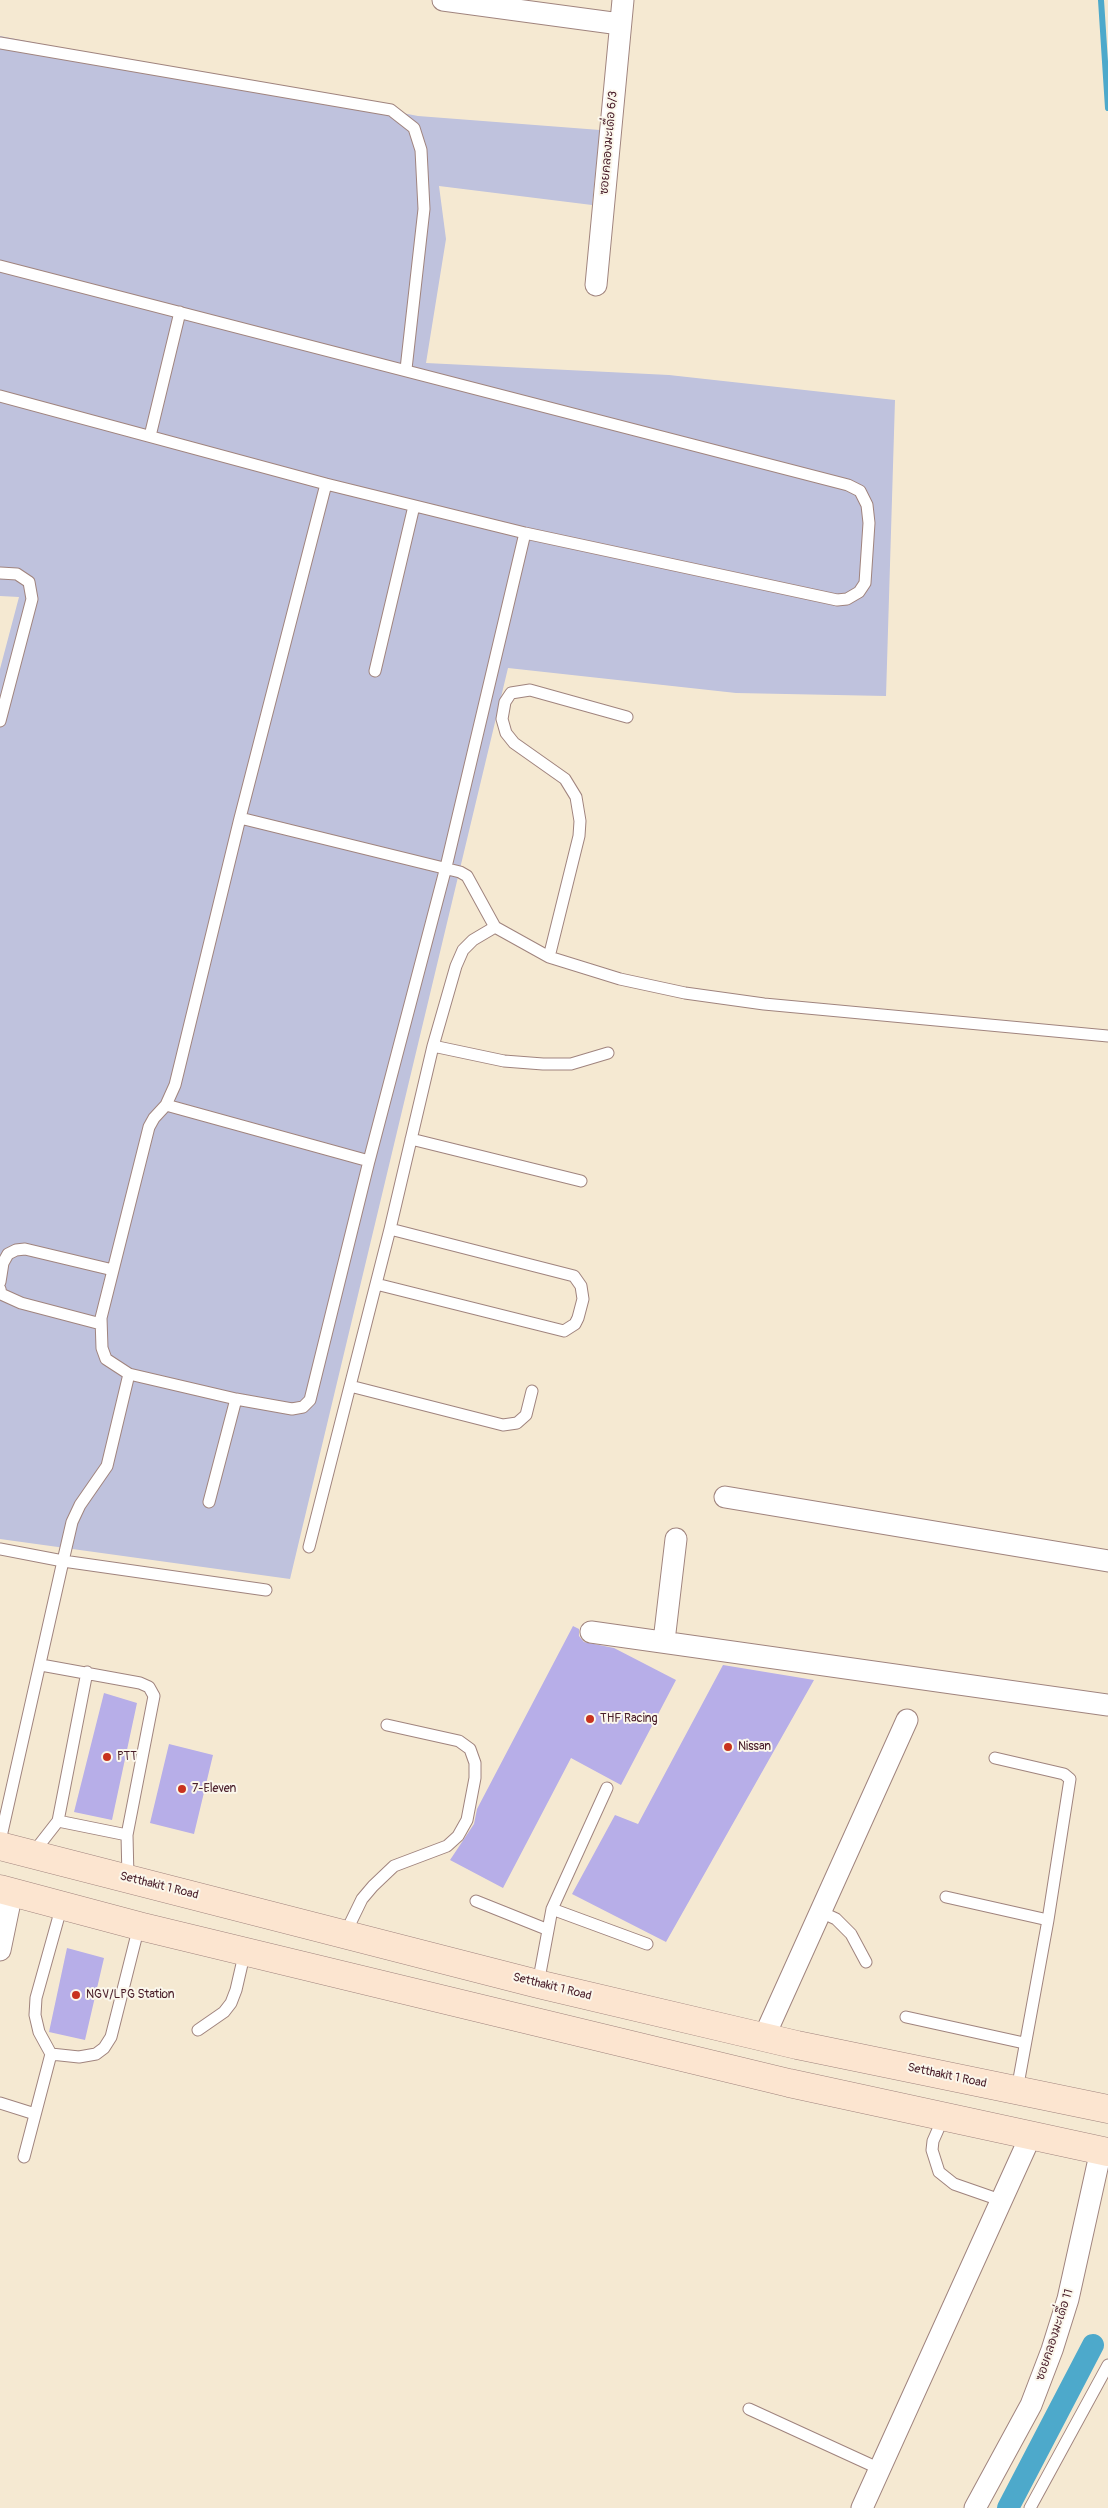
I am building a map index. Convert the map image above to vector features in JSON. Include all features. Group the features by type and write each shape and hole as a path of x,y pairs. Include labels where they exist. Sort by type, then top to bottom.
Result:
{"main road":[{"name":"Setthakit 1 Road","path":"0,1846 538,1984 764,2037 1108,2109"},
{"path":"6,1891 139,1926 789,2083 1104,2151"},
{"path":"789,2083 797,2044"}],"street":[{"path":"443,0 620,24"},
{"name":"ซอยคลองมะเดื่อ 6/3","path":"596,285 623,0"},
{"path":"725,1497 1108,1561"},
{"path":"664,1641 676,1539"},
{"path":"591,1632 1108,1705"},
{"path":"764,2037 907,1720"},
{"path":"0,1950 6,1891"},
{"path":"862,2508 1000,2200 1031,2136"},
{"name":"ซอยคลองมะเดื่อ 11","path":"975,2508 1031,2405 1052,2350 1068,2299 1104,2151"}],"lane":[{"path":"0,43 391,110 414,128 421,150 424,210 406,369"},
{"path":"0,266 406,369 848,485 860,491 867,505 867,572 865,583 860,592 847,599 837,600 525,533 326,484 0,396"},
{"path":"150,436 180,312"},
{"path":"326,484 240,818 175,1085 166,1105 149,1127 101,1324 102,1348 106,1359 129,1374 236,1399 292,1409 303,1407 310,1400 368,1161 446,868 525,533"},
{"path":"374,671 414,506"},
{"path":"0,573 17,574 29,582 32,599 0,721"},
{"path":"549,957 579,836 580,821 576,797 565,779 514,744 506,734 502,719 505,702 510,693 530,690 627,717"},
{"path":"240,818 446,868 467,876 495,927 549,957 620,980 734,1000 1108,1036"},
{"path":"309,1547 390,1230 433,1046 456,966 463,950 473,940 495,927"},
{"path":"433,1046 504,1061 543,1064 571,1064 608,1053"},
{"path":"166,1105 368,1161"},
{"path":"411,1139 582,1181"},
{"path":"376,1284 564,1331 571,1328 578,1318 583,1299 581,1286 574,1276 390,1230"},
{"path":"0,1282 3,1263 8,1254 16,1250 25,1249 113,1270"},
{"path":"0,1289 2,1294 21,1304 101,1324"},
{"path":"0,1841 72,1522 80,1505 107,1466 129,1374"},
{"path":"350,1386 503,1425 517,1423 526,1415 532,1391"},
{"path":"209,1502 236,1399"},
{"path":"0,1549 63,1561 266,1590"},
{"path":"41,1665 140,1683 149,1687 154,1696 127,1835 128,1878"},
{"path":"32,1855 58,1821 87,1672"},
{"path":"345,1934 362,1899 394,1866 447,1846 458,1836 468,1811 475,1778 475,1763 470,1749 459,1741 387,1725"},
{"path":"995,1758 1064,1774 1070,1779 1048,1920 1024,2043 1017,2090"},
{"path":"538,1984 546,1929 552,1909 607,1788"},
{"path":"58,1821 127,1835"},
{"path":"946,1897 1048,1920"},
{"path":"476,1901 546,1929"},
{"path":"24,2157 51,2054 39,2032 35,2015 36,1998 62,1905"},
{"path":"552,1909 647,1944"},
{"path":"821,1912 845,1927 866,1962"},
{"path":"51,2054 79,2058 96,2054 104,2048 110,2037 139,1926"},
{"path":"198,2030 224,2012 231,2002 236,1990 245,1951"},
{"path":"906,2017 1024,2043"},
{"path":"0,2103 35,2114"},
{"path":"944,2116 933,2140 932,2150 939,2172 954,2184 1000,2200"},
{"path":"1030,2508 1108,2365"},
{"path":"749,2409 880,2469"}],"shaded area":[{"path":"0,36 418,116 600,130 592,205 439,186 446,239 426,363 669,375 895,400 886,696 736,693 508,668 290,1579 0,1539 0,669 19,597 0,596"}],"building":[{"name":"THF Racing","path":"573,1626 579,1629 579,1636 584,1642 614,1648 676,1680 621,1785 571,1758 503,1888 450,1860 474,1824 477,1809"},
{"name":"Nissan","path":"723,1665 814,1680 666,1942 572,1894 615,1815 638,1824"},
{"name":"PTT","path":"104,1693 137,1703 112,1820 74,1812"},
{"name":"7-Eleven","path":"169,1744 213,1755 194,1834 150,1823"},
{"name":"NGV/LPG Station","path":"67,1948 104,1958 85,2040 49,2032"}],"waterway":[{"path":"1101,0 1108,108"},
{"path":"1008,2508 1093,2345"}],"place":[{"name":"THF Racing","path":"590,1719"},
{"name":"Nissan","path":"728,1747"},
{"name":"PTT","path":"107,1757"},
{"name":"7-Eleven","path":"182,1789"},
{"name":"NGV/LPG Station","path":"76,1995"}]}
